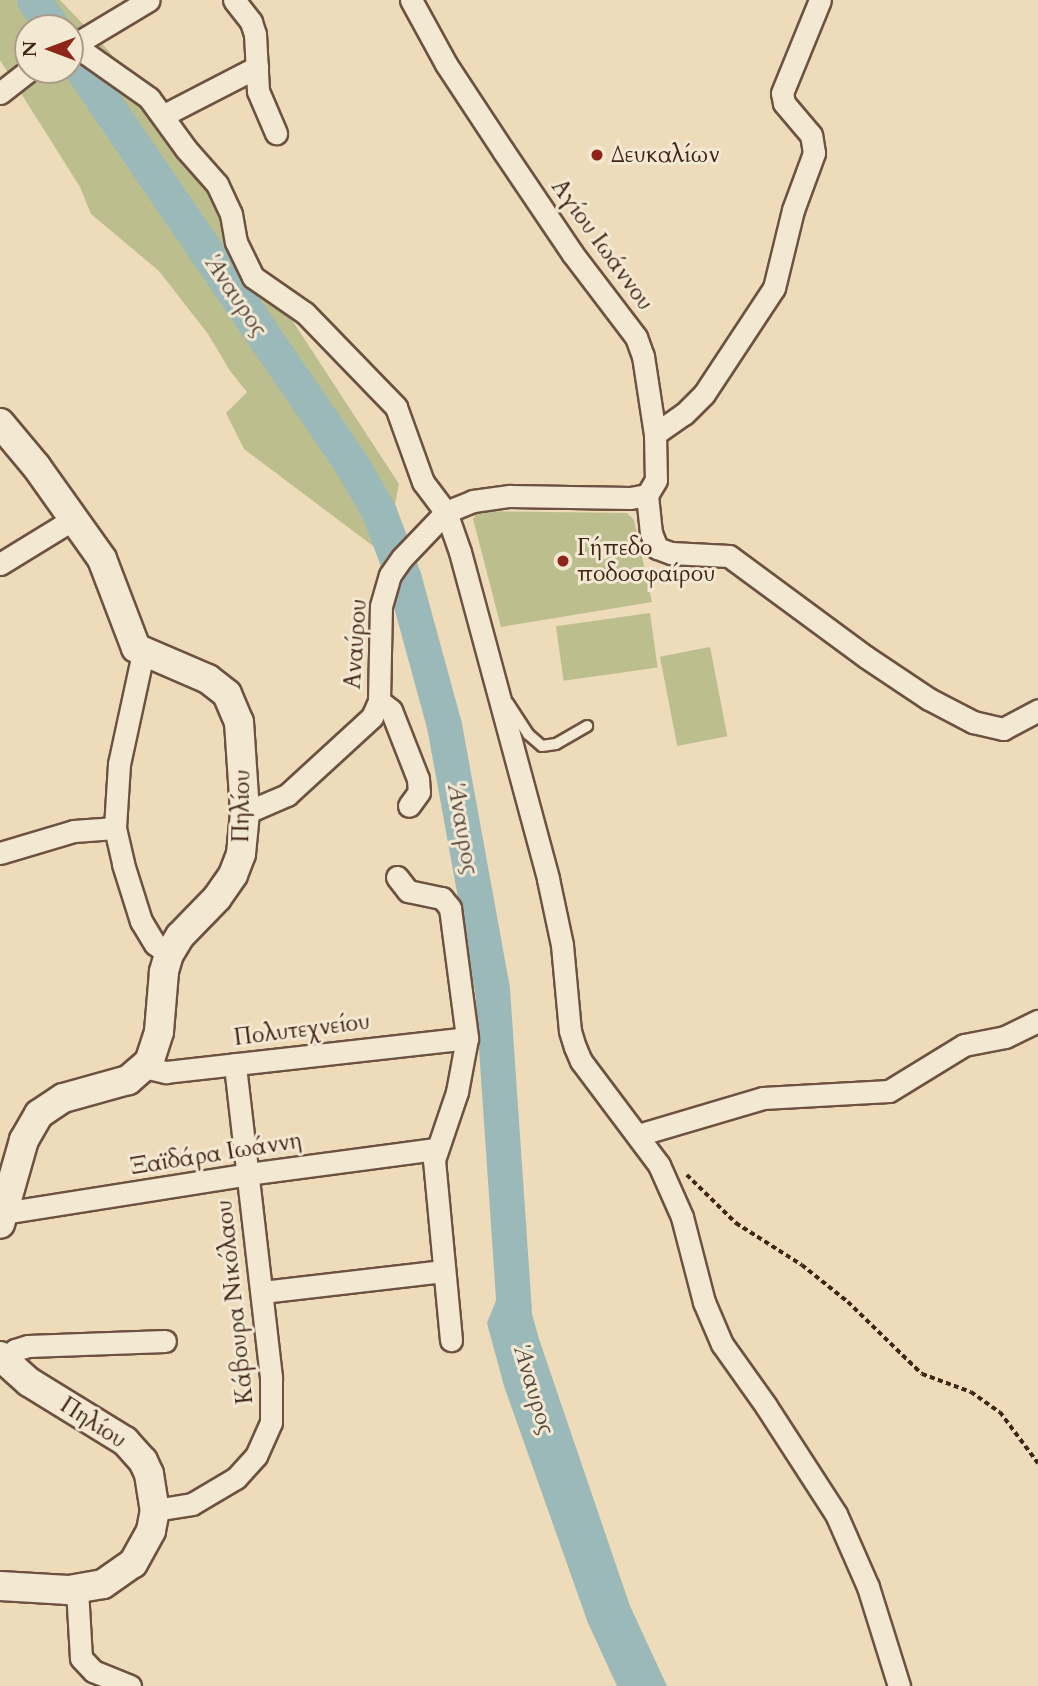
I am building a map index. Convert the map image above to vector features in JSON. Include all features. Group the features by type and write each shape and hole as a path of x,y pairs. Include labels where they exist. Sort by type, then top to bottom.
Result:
{"main road":[{"path":"0,423 75,518 106,568 129,635 142,653"},
{"name":"Πηλίου","path":"142,653 208,679 227,694 239,722 245,813 241,854 233,875 217,898 180,936 169,954 155,1047 144,1067"},
{"path":"2,1219 23,1140 39,1114 63,1098 128,1080 144,1067"},
{"name":"Πηλίου","path":"2,1359 29,1382 125,1441 143,1461 149,1474 155,1510"},
{"path":"0,1586 77,1589 103,1584 133,1563 150,1531 155,1510"}],"street":[{"path":"84,40 149,0"},
{"path":"234,0 251,22 255,34 259,96 276,133"},
{"name":"Αγίου Ιωάννου","path":"411,0 446,64 521,178 572,253 636,337 643,356 654,434 657,474 654,487 647,495 651,533 657,548 682,554 729,556 866,657 929,699 973,722 1003,729 1038,710"},
{"path":"654,434 684,414 705,394 774,288 793,210 814,153 811,135 784,103 782,93 820,0"},
{"path":"84,54 132,84 164,115 186,149 217,184 230,214 236,242 253,277 305,313 396,407 423,482 446,512 460,552 548,879 563,956 570,1031 581,1060 659,1165 682,1217 712,1327 836,1514 872,1600 898,1686"},
{"path":"164,115 257,67"},
{"path":"0,93 14,82"},
{"name":"Αναύρου","path":"245,813 287,795 372,717 379,701 382,606 390,575 446,512 473,501 510,496 630,498 647,495"},
{"path":"0,564 75,518"},
{"path":"142,653 119,764 116,828 122,864 141,921 155,944 169,954"},
{"path":"379,701 391,710 418,779 419,792 409,806"},
{"path":"0,853 74,831 116,828"},
{"path":"397,877 408,891 442,898 450,908 467,1038 457,1092 436,1149 435,1174 451,1340"},
{"path":"638,1135 764,1098 889,1091 964,1045 1005,1037 1038,1021"},
{"name":"Πολυτεχνείου","path":"144,1067 166,1072 467,1038"},
{"name":"Κάβουρα Νικόλαου","path":"155,1510 191,1504 220,1489 246,1469 262,1445 271,1422 273,1399 235,1064"},
{"name":"Ξαϊδάρα Ιωάννη","path":"2,1219 248,1174 436,1149"},
{"path":"262,1293 444,1271"},
{"path":"2,1359 15,1350 28,1346 165,1341"},
{"path":"77,1589 81,1658 93,1671 130,1686"}],"lane":[{"path":"495,683 540,745 556,744 587,726"}],"path":[{"path":"684,1173 700,1185 736,1223 802,1265 848,1301 922,1374 971,1392 999,1412 1038,1462"}],"green space":[{"path":"0,0 60,0 73,14 14,14 14,82 0,60"},
{"path":"84,25 151,104 399,484 385,555 244,449 226,413 247,392 230,371 208,334 159,271 91,214 80,187 15,84 84,84"},
{"name":"Γήπεδο ποδοσφαίρου","path":"478,511 627,513 634,520 652,602 501,627 473,519"},
{"path":"650,613 658,667 564,681 556,626"},
{"path":"710,647 727,736 677,746 660,657"}],"water":[{"path":"515,1253 539,1339 630,1606 667,1686 617,1686 588,1623 504,1386 487,1323"}],"waterway":[{"name":"Άναυρος","path":"34,0 44,14"},
{"name":"Άναυρος","path":"84,73 352,465 379,512 404,579 444,725 492,989 514,1308"}],"place":[{"name":"Δευκαλίων","path":"597,155"},
{"name":"Γήπεδο ποδοσφαίρου","path":"563,561"}]}
